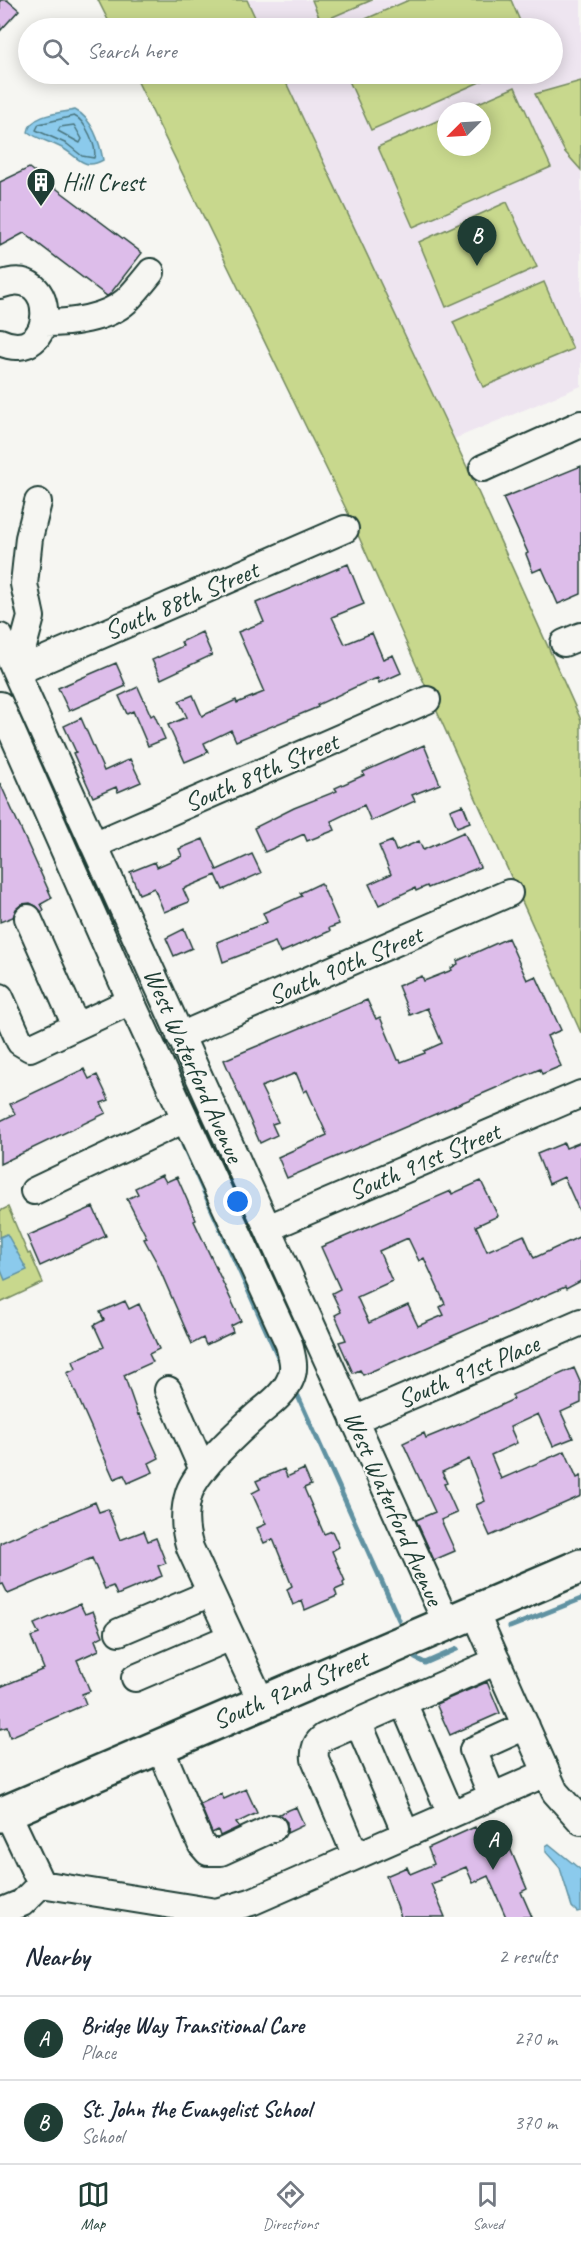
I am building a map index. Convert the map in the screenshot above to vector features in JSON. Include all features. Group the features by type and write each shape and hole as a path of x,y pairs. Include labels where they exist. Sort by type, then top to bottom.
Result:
{"main road":[{"name":"South 92nd Street","path":"4,1813 261,1701 581,1566"}],"street":[{"path":"45,323 66,323 95,317 124,303 151,272"},
{"path":"0,285 12,281 22,282 32,287 44,303 46,313 45,323 40,332 24,344 0,342"},
{"path":"483,468 581,424"},
{"path":"16,672 31,617 24,584 29,538 38,502"},
{"name":"South 88th Street","path":"16,672 345,529"},
{"name":"West Waterford Avenue","path":"0,637 354,1420 460,1616 497,1661 555,1792 581,1821"},
{"name":"South 89th Street","path":"94,845 427,700"},
{"path":"0,705 131,1001 289,1344 294,1364 290,1380 280,1395 240,1430 203,1470 189,1492 184,1518 185,1533 190,1548 261,1701"},
{"name":"South 90th Street","path":"180,1036 510,893"},
{"path":"28,918 76,1026"},
{"path":"0,997 20,1042 30,1048 131,1001"},
{"name":"South 91st Street","path":"268,1228 581,1094"},
{"path":"34,1191 185,1119"},
{"name":"South 91st Place","path":"354,1420 581,1322"},
{"path":"168,1390 203,1470"},
{"path":"119,1632 211,1593"},
{"path":"135,1678 231,1637"},
{"path":"356,1856 315,1759 314,1750 317,1742 497,1661"},
{"path":"403,1702 451,1814"},
{"path":"358,1722 406,1834"},
{"path":"492,1796 473,1750 526,1726"},
{"path":"159,1745 201,1844 208,1852 221,1852 273,1828"},
{"path":"4,1813 41,1884 144,1909 216,1912 254,1909 356,1856 546,1773"},
{"path":"0,1912 22,1903 41,1884"}],"shaded area":[{"path":"247,0 581,0 581,386 454,439 287,84 563,84 563,18 255,18"}],"green space":[{"path":"98,0 247,0 255,18 107,18"},
{"path":"312,0 372,0 330,18 319,18"},
{"path":"409,0 511,0 519,18 368,18"},
{"path":"581,81 581,170 565,152 535,94"},
{"path":"139,84 287,84 466,465 581,720 581,1033 349,515"},
{"path":"350,84 475,84 371,130"},
{"path":"515,87 551,167 413,227 378,147 437,121 437,156 491,156 491,102 481,102"},
{"path":"507,202 537,267 446,307 419,242"},
{"path":"544,282 573,349 483,387 453,322"},
{"path":"8,1207 43,1283 0,1303 0,1211"}],"water":[{"path":"75,110 91,125 103,160 91,164 82,162 64,149 28,132 34,121 40,118"},
{"path":"7,1234 27,1270 5,1280 0,1268 0,1237"},
{"path":"549,1844 581,1870 581,1911 577,1912 572,1907 560,1868 546,1852 546,1846"}],"building":[{"path":"0,0 7,0 19,10 0,31"},
{"name":"Hill Crest","path":"29,168 142,253 107,296 24,233 0,246 0,182"},
{"path":"581,466 581,594 558,604 542,568 533,572 526,554 528,553 503,498"},
{"path":"348,564 364,604 332,617 345,644 372,633 383,659 393,655 401,673 379,683 378,678 366,682 317,705 318,707 236,741 231,730 204,743 208,752 185,762 168,725 187,717 179,701 193,695 202,716 236,700 237,703 264,692 238,632 264,622 256,603"},
{"path":"202,632 212,655 161,679 152,660 183,646 181,642"},
{"path":"116,663 126,686 69,711 58,688"},
{"path":"138,687 151,716 154,714 165,739 148,746 133,711 127,714 119,696"},
{"path":"81,718 104,771 130,759 141,782 118,792 116,787 93,797 73,753 76,752 64,726"},
{"path":"424,745 440,784 412,795 415,801 371,821 364,805 331,821 335,830 307,841 304,834 265,852 254,828 294,808 337,791 335,788 364,775 363,772"},
{"path":"0,783 52,898 41,904 44,910 42,912 30,903 22,904 16,909 13,917 0,922"},
{"path":"463,805 470,822 457,827 450,810"},
{"path":"464,832 480,867 428,888 427,886 416,891 415,888 379,905 369,884 391,874 379,846 392,841 396,851 419,841 423,850"},
{"path":"203,839 217,870 252,854 261,873 223,890 216,875 183,889 189,902 164,912 154,888 139,894 130,872 155,862 157,867 182,856 179,849"},
{"path":"321,883 339,924 329,928 330,931 280,953 275,942 223,962 217,942 267,922 263,913 302,896 300,893"},
{"path":"184,929 192,948 174,956 166,938"},
{"path":"508,938 527,980 536,976 561,1030 547,1036 561,1066 542,1074 540,1069 287,1178 278,1157 327,1135 307,1090 304,1092 296,1073 261,1087 278,1122 272,1124 277,1135 260,1143 224,1060 367,1000 376,1019 380,1017 398,1060 401,1062 425,1053 424,1051 442,1043 427,1008 410,1015 398,986 422,976 424,981 452,970 451,968 458,964 457,961"},
{"path":"84,1069 89,1079 97,1075 109,1100 101,1103 106,1113 0,1164 0,1121 15,1114 10,1104"},
{"path":"581,1142 581,1215 564,1177 549,1184 537,1154 564,1143 566,1148"},
{"path":"162,1175 166,1182 177,1177 196,1220 194,1221 241,1321 231,1326 233,1332 206,1345 203,1338 192,1344 144,1239 147,1238 127,1199 138,1194 135,1188"},
{"path":"481,1181 498,1216 476,1226 487,1251 524,1235 534,1258 581,1236 581,1281 363,1375 360,1370 353,1373 339,1342 346,1340 335,1315 341,1312 332,1293 340,1289 321,1247 451,1191 452,1194","holes":["408,1238 419,1261 424,1258 445,1304 440,1307 444,1315 418,1326 408,1305 369,1323 357,1297 392,1281 379,1251"]},
{"path":"93,1207 106,1236 40,1266 27,1236"},
{"path":"125,1301 129,1309 139,1304 159,1349 149,1354 153,1362 124,1375 138,1415 159,1458 149,1463 153,1472 128,1483 124,1475 114,1479 67,1373 76,1369 73,1361 104,1347 94,1325 104,1320 100,1312"},
{"path":"574,1368 581,1384 581,1403 561,1412 573,1438 553,1446 538,1414 510,1427 517,1443 491,1455 501,1479 565,1451 577,1478 581,1476 581,1496 490,1536 476,1505 485,1501 469,1459 442,1472 447,1483 444,1484 457,1513 441,1520 455,1551 434,1560 416,1520 435,1512 403,1443 424,1433 426,1438 465,1422 514,1399 512,1395"},
{"path":"284,1469 287,1477 304,1469 311,1485 304,1488 324,1534 332,1531 339,1547 332,1551 345,1581 344,1586 335,1590 337,1596 305,1610 302,1601 293,1605 287,1589 292,1586 273,1539 264,1543 257,1528 266,1524 252,1493 260,1489 256,1481"},
{"path":"95,1502 99,1512 108,1509 120,1540 144,1531 148,1541 156,1538 166,1563 158,1566 162,1576 117,1595 113,1586 105,1589 92,1558 8,1594 3,1584 0,1585 0,1543"},
{"path":"80,1604 85,1614 93,1611 103,1636 95,1640 99,1650 77,1660 90,1691 82,1694 86,1704 10,1737 7,1727 0,1729 0,1687 44,1669 31,1637 39,1634 34,1624"},
{"path":"487,1682 500,1713 450,1735 436,1704"},
{"path":"246,1789 257,1813 236,1823 239,1827 220,1836 218,1830 212,1833 200,1804 221,1794 224,1799"},
{"path":"296,1807 304,1825 287,1833 287,1822 279,1814"},
{"path":"475,1827 479,1835 494,1829 500,1844 507,1841 527,1889 521,1892 532,1917 506,1917 488,1876 473,1883 466,1867 431,1884 445,1917 401,1917 386,1876 407,1867 410,1874 434,1864 428,1848"}],"waterway":[{"path":"183,1145 279,1359"},
{"path":"298,1396 399,1620"},
{"path":"510,1627 581,1599"},
{"path":"415,1658 425,1663 457,1649"}],"place":[{"name":"Hill Crest","path":"41,208"},
{"name":"St. John the Evangelist School","path":"477,266"},
{"name":"Bridge Way Transitional Care","path":"493,1870"}]}
